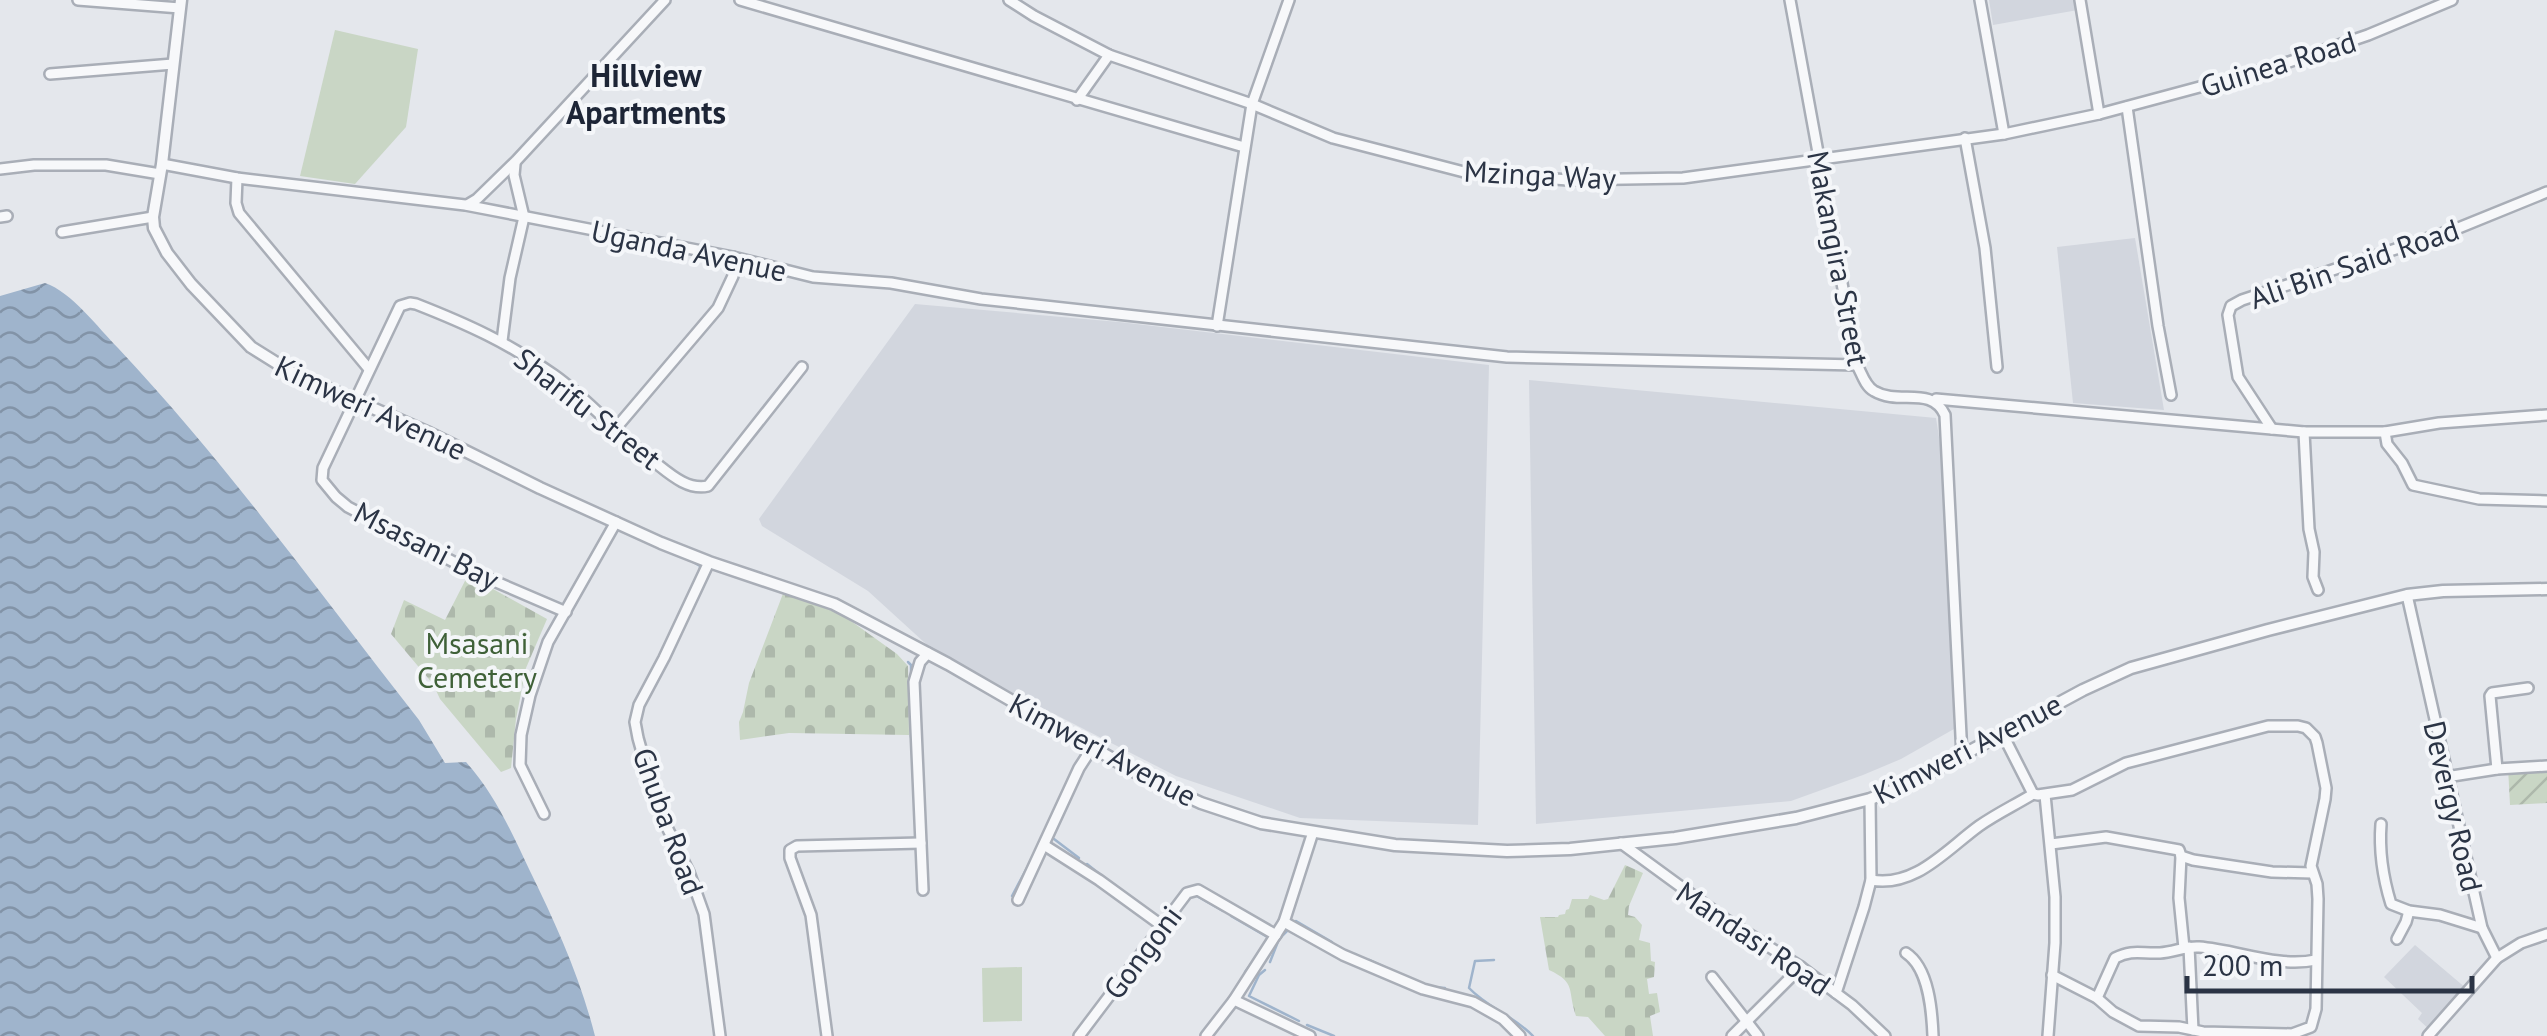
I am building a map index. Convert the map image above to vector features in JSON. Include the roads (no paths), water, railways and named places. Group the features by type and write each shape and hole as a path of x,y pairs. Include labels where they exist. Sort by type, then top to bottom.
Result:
{"street":[{"path":"62,232 153,217 180,4 78,0"},
{"path":"464,206 516,161 665,0"},
{"path":"740,0 1244,148"},
{"name":"Mzinga Way","path":"1009,0 1109,55 1252,104 1333,138 1464,172 1568,180 1682,178 2004,134 2099,114"},
{"path":"1218,326 1252,104 1289,0"},
{"name":"Makangira Street","path":"1790,0 1858,365 1872,391 1889,397 1933,399"},
{"path":"1980,0 2004,134"},
{"path":"2080,0 2099,114"},
{"name":"Guinea Road","path":"2099,114 2274,67 2368,35 2452,0"},
{"path":"1077,100 1109,55"},
{"path":"50,74 173,64"},
{"path":"2127,107 2171,395"},
{"path":"1965,138 1985,248 1997,367"},
{"path":"502,340 510,278 524,217 514,175 516,161"},
{"name":"Uganda Avenue","path":"0,169 106,164 393,195 733,257 813,277 1508,357 1858,365"},
{"path":"237,178 239,213 369,370"},
{"name":"Ali Bin Said Road","path":"2272,429 2238,377 2228,314 2231,306 2456,229 2547,192"},
{"name":"Kimweri Avenue","path":"153,217 158,238 191,284 251,347 291,372 708,562 834,604 1144,777 1201,803 1261,823 1394,845 1492,851 1570,849 1675,838 1796,818 1905,786 2131,668 2407,595 2547,588"},
{"path":"616,428 718,308 732,276 733,257"},
{"name":"Sharifu Street","path":"356,399 396,310 404,304 416,304 502,340 556,376 644,454 688,486 704,488 802,367"},
{"name":"Msasani Bay","path":"356,399 323,468 322,480 336,498 473,572 566,612"},
{"path":"1933,399 2304,432 2385,432 2438,423 2547,415"},
{"path":"1933,399 1941,406 1948,429 1962,756"},
{"path":"2304,432 2309,530 2318,590"},
{"path":"2385,432 2413,485 2478,498 2547,501"},
{"path":"544,814 520,765 521,736 530,695 548,642 616,522"},
{"name":"Ghuba Road","path":"708,562 638,706 635,722 658,809 689,872 704,914 720,1036"},
{"name":"Devergy Road","path":"2407,595 2482,928 2498,958"},
{"path":"923,890 914,682 920,662 928,654"},
{"path":"2497,769 2490,696 2492,692 2528,688"},
{"path":"1870,880 1892,882 1908,877 1942,857 1984,822 2033,794 2072,790 2126,764 2268,726 2298,726 2315,737 2326,788 2312,873 2318,889 2316,1009 2311,1028 2292,1034 2200,1033 2179,1027 2149,1031 2113,1012 2098,998 2052,976"},
{"path":"2002,733 2033,794"},
{"path":"1018,900 1092,748"},
{"path":"2446,777 2547,766"},
{"path":"2045,795 2055,896 2048,1036"},
{"path":"1836,992 1870,880 1870,799"},
{"path":"2381,824 2385,883 2391,904 2482,928"},
{"path":"1206,1036 1284,922 1313,832"},
{"path":"2052,844 2110,837 2179,850 2179,898 2200,1033"},
{"name":"Mandasi Road","path":"1620,843 1724,919 1836,992 1884,1036"},
{"path":"827,1036 810,914 789,852 797,846 921,844"},
{"path":"1044,846 1161,925"},
{"path":"2181,856 2260,871 2312,873"},
{"name":"Gongoni","path":"1079,1036 1181,899 1194,890 1276,934"},
{"path":"2397,939 2408,911"},
{"path":"1284,922 1343,955 1422,989 1473,1002 1502,1019 1520,1036"},
{"path":"2428,1036 2441,1032 2498,958 2522,942 2547,934"},
{"path":"2098,998 2111,964 2118,956 2134,951 2162,953 2187,947 2281,961 2316,960"},
{"path":"1906,953 1917,962 1930,998 1933,1036"},
{"path":"1732,1036 1801,967"},
{"path":"1712,977 1758,1036"},
{"path":"1234,1000 1310,1036"}],"water":[{"path":"45,283 84,311 197,437 419,720 445,763 466,762 485,786 549,910 575,972 595,1036 0,1036 0,296"}],"waterway":[{"path":"688,559 700,566 700,573"},
{"path":"908,662 911,679"},
{"path":"911,722 911,737"},
{"path":"912,748 915,802"},
{"path":"1054,839 1079,858"},
{"path":"1012,896 1036,851"},
{"path":"1087,864 1102,876"},
{"path":"1176,914 1195,895 1223,911"},
{"path":"1231,916 1269,938"},
{"path":"1296,921 1332,942"},
{"path":"1270,962 1279,939 1288,930 1293,932"},
{"path":"1245,972 1259,953"},
{"path":"1355,954 1362,958"},
{"path":"1369,960 1419,983"},
{"path":"1494,960 1475,961 1469,988 1533,1036"},
{"path":"1265,970 1249,996 1299,1021"},
{"path":"1431,987 1445,988"},
{"path":"1307,1025 1334,1036"}],"district":[{"name":"Hillview Apartments","path":"646,94"}],"park label":[{"name":"Msasani Cemetery","path":"477,659"}]}
